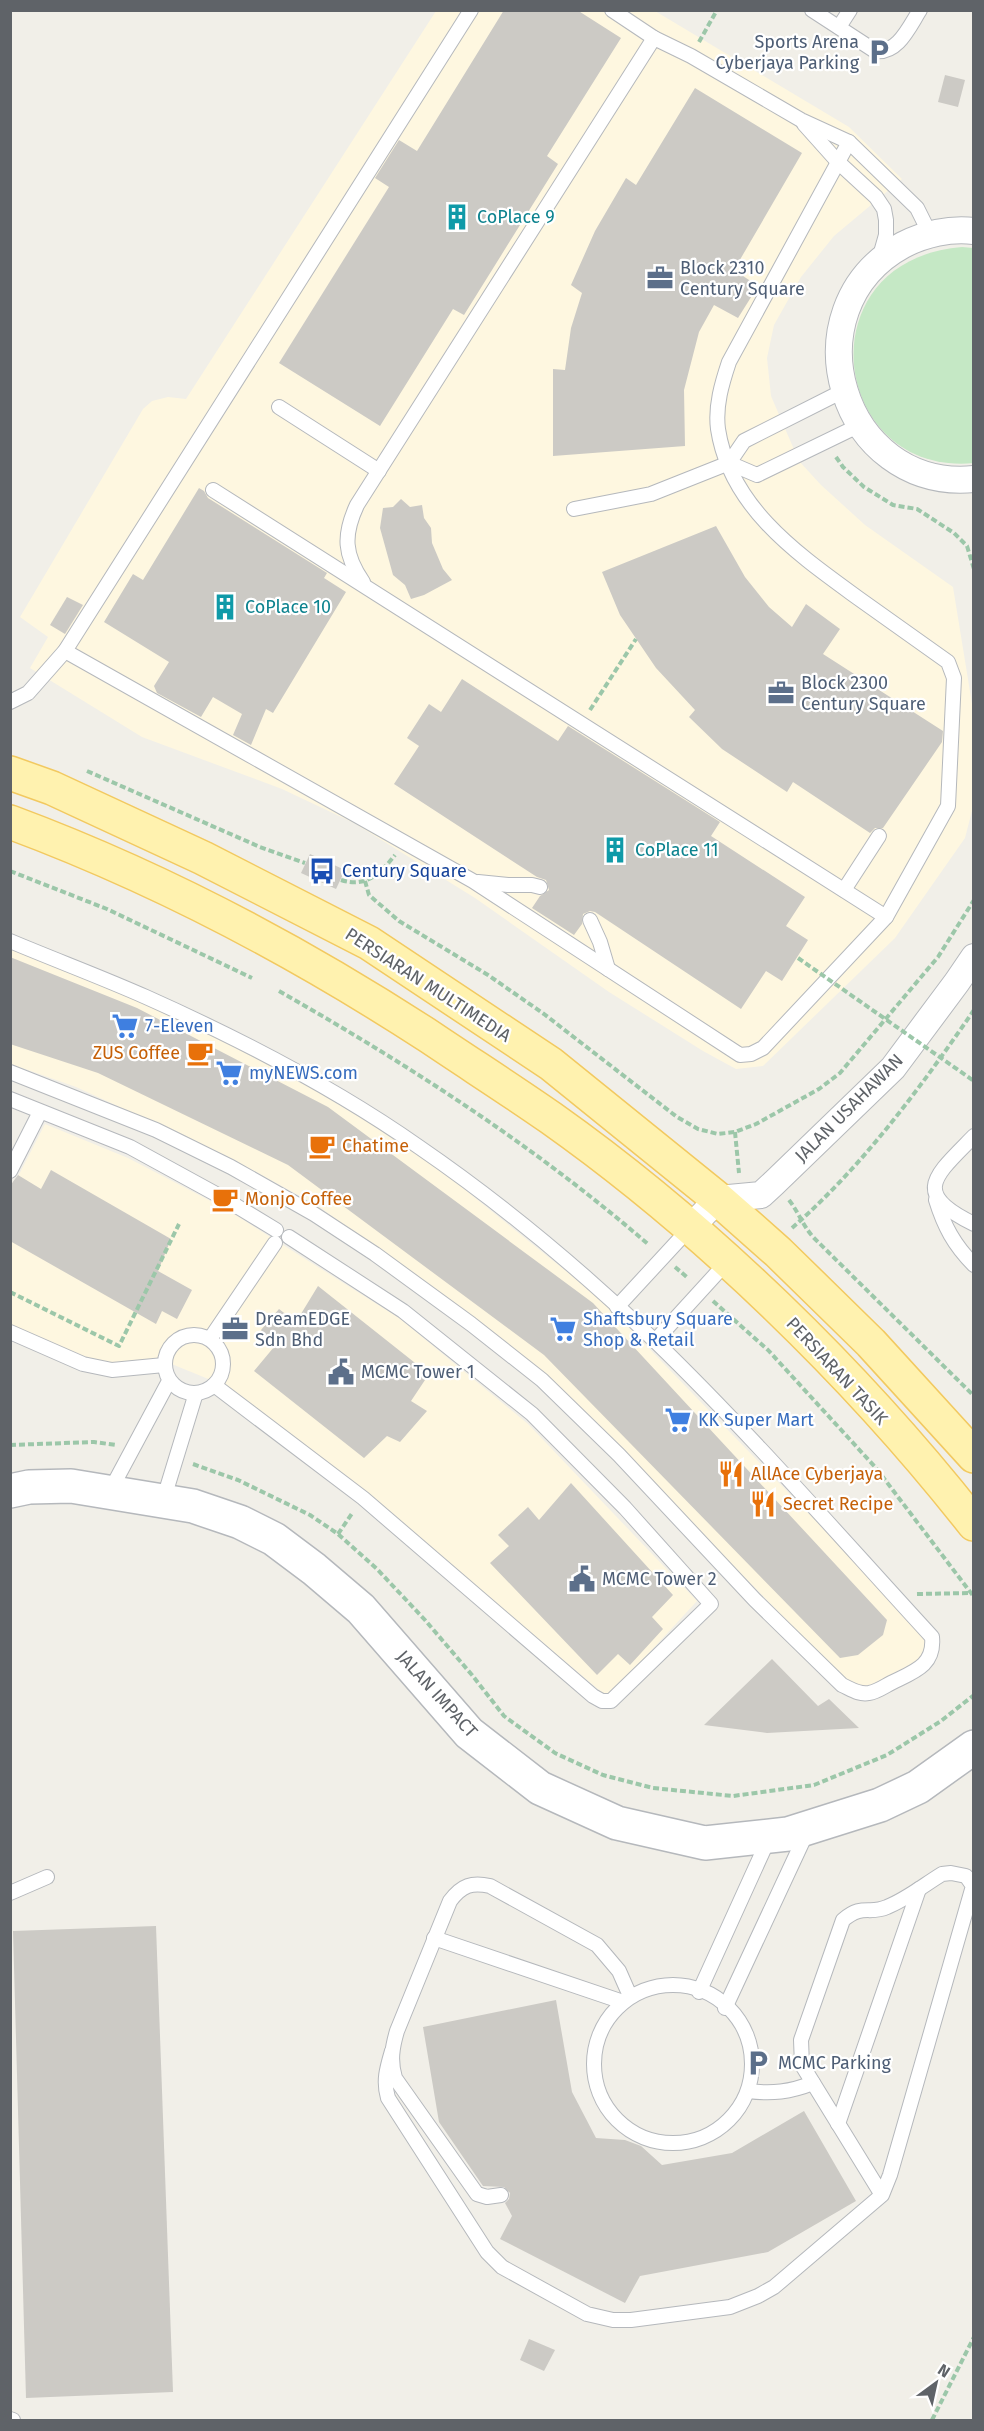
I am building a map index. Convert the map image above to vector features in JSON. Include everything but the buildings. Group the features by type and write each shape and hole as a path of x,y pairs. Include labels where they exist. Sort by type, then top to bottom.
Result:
{"main road":[{"name":"PERSIARAN MULTIMEDIA","path":"10,773 52,788 203,858 369,944 551,1064 740,1197"},
{"path":"10,822 155,882 264,937 360,992 552,1118 626,1175 689,1229"},
{"path":"740,1197 757,1233 870,1342 974,1456"},
{"name":"PERSIARAN TASIK","path":"689,1229 790,1320 862,1395 947,1490 974,1524"}],"street":[{"path":"974,231 930,234 902,246 878,263 862,280 850,300 842,322 838,345 843,391 860,425 876,444 896,460 956,486 974,501"},
{"path":"926,474 946,479 974,479"},
{"name":"JALAN USAHAWAN","path":"689,1229 740,1197 893,1068 974,957"},
{"path":"727,1262 757,1233"},
{"name":"JALAN IMPACT","path":"10,1491 29,1487 71,1486 193,1506 240,1522 274,1539 361,1609 469,1732 540,1788 617,1823 705,1843 770,1836 809,1827 880,1805 918,1787 974,1747"}],"lane":[{"path":"10,702 28,693 64,651 471,10"},
{"path":"612,10 654,38 691,56 801,120 849,142 917,208 930,234"},
{"path":"812,10 875,51 882,52 890,50 901,40 920,10"},
{"path":"839,27 850,10"},
{"path":"367,588 350,561 347,531 357,505 654,38"},
{"path":"801,120 838,162 876,197 884,209 886,235 878,263"},
{"path":"64,651 473,881 740,1055 751,1054 763,1048 886,917 948,806 954,678 948,662 804,559 768,526 742,491 729,463 718,430 721,387 729,362 849,142"},
{"path":"574,509 651,494 729,463 744,441 843,391"},
{"path":"279,407 379,471"},
{"path":"729,463 757,475 860,425"},
{"path":"213,490 886,917"},
{"path":"844,891 879,836"},
{"path":"473,881 540,887"},
{"path":"590,920 595,927 608,969"},
{"path":"10,940 177,1011 255,1050 342,1097 418,1146 474,1187 617,1306 655,1341 741,1430 932,1637 934,1650 929,1659 919,1669 870,1693 857,1693 842,1685 755,1600 619,1455 542,1380 452,1310 314,1214 231,1167 156,1130 10,1072"},
{"path":"10,1099 130,1147 225,1199 276,1237 283,1245 289,1237 404,1311 532,1413 625,1508 711,1604 611,1701 602,1701 593,1696 363,1497 214,1385"},
{"path":"10,1171 40,1112"},
{"path":"974,1136 938,1175 933,1187 949,1234 974,1265"},
{"path":"938,1201 951,1214 974,1224"},
{"path":"617,1306 689,1229"},
{"path":"210,1339 276,1237"},
{"path":"655,1341 727,1262"},
{"path":"10,1332 83,1364 112,1370 164,1365"},
{"path":"192,1334 210,1339 221,1353 223,1361 219,1378 214,1385 206,1391 196,1393 177,1388 170,1381 164,1365 169,1347 183,1336 192,1334"},
{"path":"109,1493 170,1381"},
{"path":"163,1501 196,1393"},
{"path":"725,2008 809,1827"},
{"path":"699,1992 770,1836"},
{"path":"626,1999 620,1971 597,1945 490,1886 478,1883 466,1885 450,1900 397,2031 386,2074 385,2087 388,2098 477,2240 502,2267 587,2314 600,2318 631,2320 730,2307 774,2287 882,2196 973,1886 966,1876 942,1874 884,1908 862,1909 852,1912 843,1920 801,2040 802,2065 882,2196"},
{"path":"10,1893 47,1877"},
{"path":"838,2124 919,1889"},
{"path":"434,1938 626,1999"},
{"path":"664,1985 699,1992 725,2008 746,2032 752,2049 752,2072 748,2091 732,2119 717,2132 700,2141 663,2142 646,2137 614,2116 603,2102 592,2068 595,2046 603,2028 616,2009 626,1999 645,1989 664,1985"},
{"path":"392,2051 391,2065 395,2078 467,2182 477,2194 487,2197 501,2195"},
{"path":"748,2091 769,2094 813,2083"}],"path":[{"path":"691,56 717,10"},
{"path":"826,443 843,467 864,487 893,505 917,509 954,533 967,546 974,568"},
{"path":"581,723 636,639"},
{"path":"78,767 260,848 305,863"},
{"path":"341,880 353,884 376,877 405,843"},
{"path":"10,871 107,909 252,978"},
{"path":"798,958 974,1081"},
{"path":"279,991 413,1071 493,1124 565,1176 663,1256 768,1350 876,1468 972,1595"},
{"path":"973,1395 822,1246 805,1228 801,1220 851,1170 889,1125 974,1010"},
{"path":"735,1132 740,1197"},
{"path":"10,1292 118,1346 179,1224"},
{"path":"10,1445 94,1442 134,1447"},
{"path":"176,1458 238,1480 310,1515 338,1534 377,1569 425,1620 504,1716 555,1753 603,1775 653,1788 733,1796 814,1785 887,1755 941,1721 974,1695"},
{"path":"338,1534 363,1497"},
{"path":"893,1595 972,1595"},
{"path":"932,2421 974,2337"}],"shaded area":[{"name":"Century Square","path":"436,11 655,11 849,127 902,179 834,236 801,277 774,325 767,358 771,396 799,461 821,485 865,525 953,587 973,710 973,807 965,838 895,938 763,1066 736,1069 703,1051 609,992 475,898 354,823 282,789 142,737 30,668 48,637 20,617 143,409 152,401 168,397 186,399"},
{"name":"Shaftsbury Square Shop & Retail","path":"11,946 140,1001 263,1061 337,1100 412,1147 603,1301 814,1519 927,1640 927,1653 913,1665 870,1685 860,1688 844,1679 556,1384 530,1361 410,1272 318,1206 227,1156 76,1087 11,1064"},
{"path":"45,1124 128,1158 226,1209 399,1318 528,1424 697,1601 612,1693 605,1695 363,1491 223,1385 157,1358 114,1364 83,1357 11,1325 10,1192"}],"green space":[{"path":"962,247 973,248 974,463 926,458 889,437 865,404 854,365 858,325 876,288 911,261"}],"place":[{"name":"Sports Arena Cyberjaya Parking","path":"879,52"},
{"name":"CoPlace 9","path":"457,217"},
{"name":"Block 2310 Century Square","path":"660,278"},
{"name":"CoPlace 10","path":"225,607"},
{"name":"Block 2300 Century Square","path":"781,693"},
{"name":"CoPlace 11","path":"615,850"},
{"name":"Century Square","path":"322,871"},
{"name":"7-Eleven","path":"125,1026"},
{"name":"ZUS Coffee","path":"200,1053"},
{"name":"myNEWS.com","path":"229,1073"},
{"name":"Chatime","path":"322,1146"},
{"name":"Monjo Coffee","path":"225,1199"},
{"name":"DreamEDGE Sdn Bhd","path":"235,1329"},
{"name":"Shaftsbury Square Shop & Retail","path":"563,1329"},
{"name":"MCMC Tower 1","path":"341,1372"},
{"name":"KK Super Mart","path":"678,1420"},
{"name":"AllAce Cyberjaya","path":"731,1474"},
{"name":"Secret Recipe","path":"763,1504"},
{"name":"MCMC Tower 2","path":"582,1579"},
{"name":"MCMC Parking","path":"758,2063"}]}
